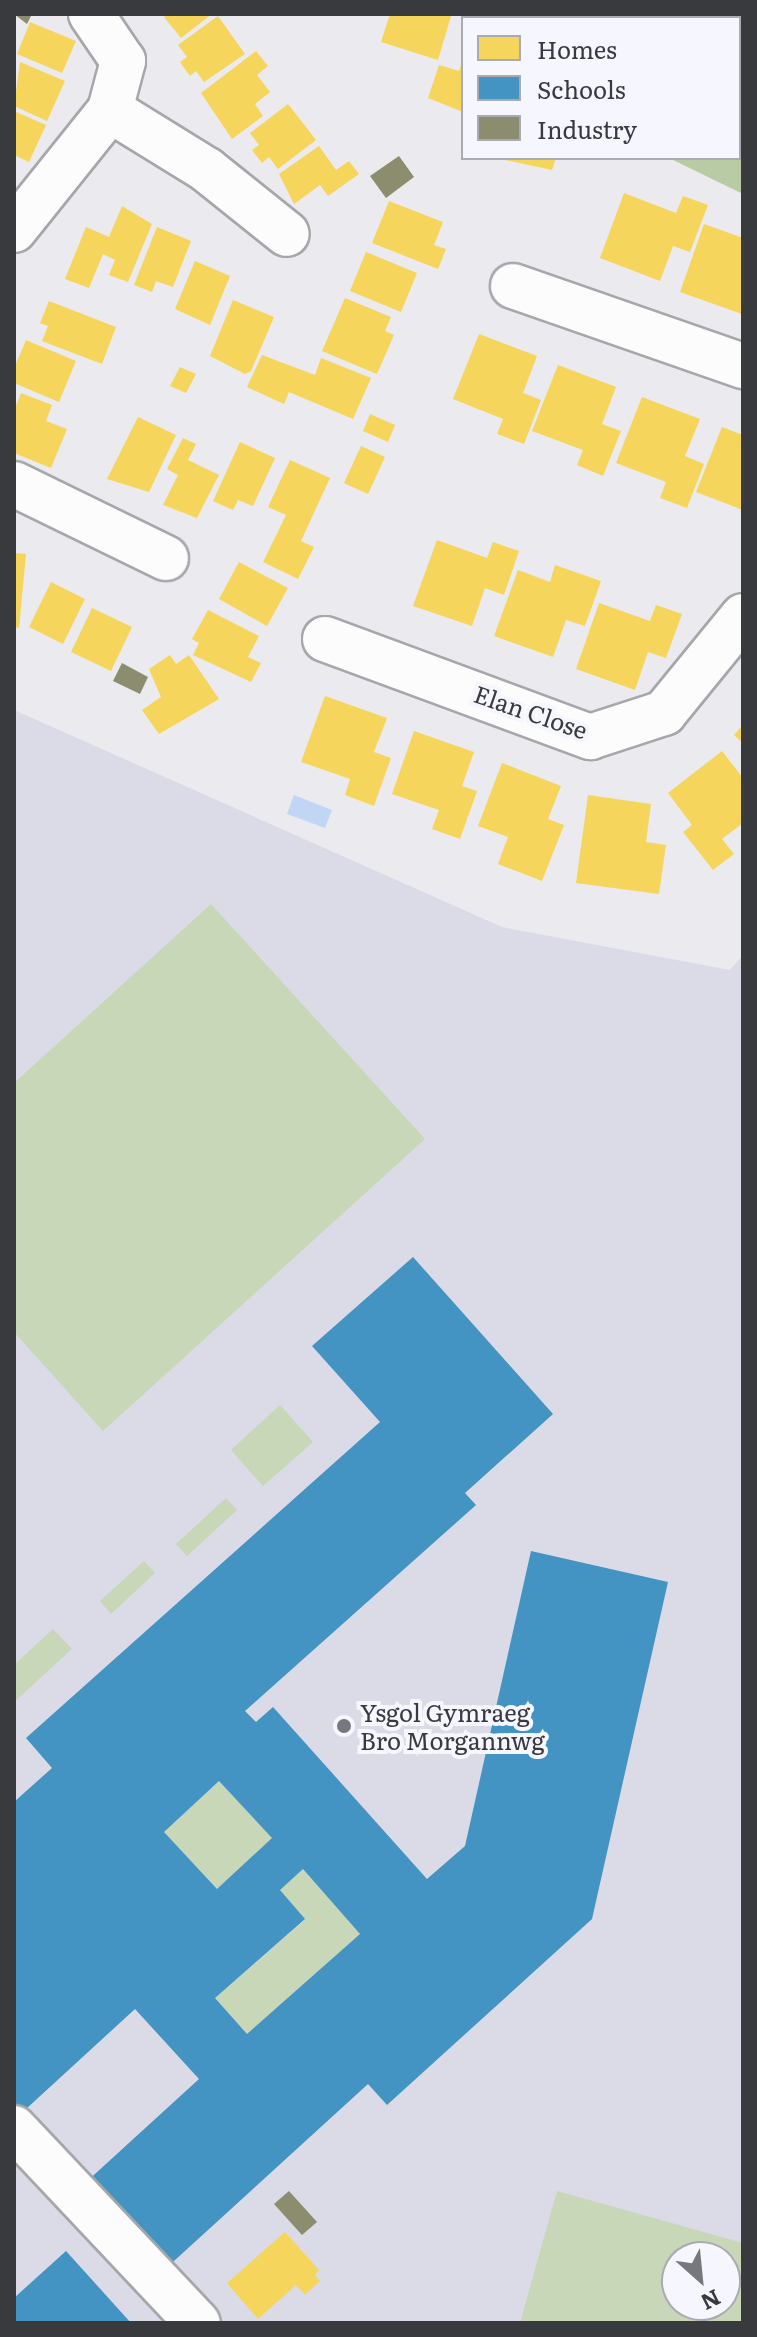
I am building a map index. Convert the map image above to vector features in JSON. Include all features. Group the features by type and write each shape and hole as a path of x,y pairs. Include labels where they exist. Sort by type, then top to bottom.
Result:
{"street":[{"path":"14,230 110,110 123,61 91,14"},
{"path":"110,110 207,170 287,234"},
{"path":"513,286 743,366"},
{"path":"14,484 166,558"},
{"name":"Elan Close","path":"325,639 590,737 664,713 743,616"},
{"path":"14,2128 198,2323"}],"shaded area":[{"name":"Ysgol Gymraeg Bro Morgannwg","path":"14,710 502,927 730,970 743,955 743,2323 14,2323"}],"green space":[{"path":"743,14 743,194 673,160 741,160 741,16 652,16"},
{"path":"211,904 425,1139 103,1431 14,1332 14,1083"},
{"path":"280,1405 313,1442 263,1486 231,1450"},
{"path":"226,1498 237,1510 187,1556 176,1544"},
{"path":"144,1561 155,1573 111,1614 100,1601"},
{"path":"53,1629 72,1649 14,1702 14,1665"},
{"path":"219,1781 272,1838 217,1889 164,1832"},
{"path":"303,1869 360,1934 247,2034 215,1998 305,1920 280,1890"},
{"path":"557,2191 736,2241 661,2241 661,2321 741,2321 743,2243 743,2323 520,2323"}],"water":[{"path":"294,795 332,810 325,828 287,814"}],"building: Homes":[{"path":"168,14 212,14 181,38 164,17"},
{"path":"390,14 451,16 438,60 381,42"},
{"path":"561,14 612,14 586,16"},
{"path":"218,16 245,54 204,82 196,71 190,76 180,62 187,57 178,45"},
{"path":"30,22 76,41 62,73 17,54"},
{"path":"256,51 268,66 257,75 270,92 255,104 263,116 232,139 201,93"},
{"path":"20,62 65,81 47,121 14,106"},
{"path":"439,65 459,71 461,66 461,111 428,98"},
{"path":"288,104 316,140 278,169 269,157 262,163 252,150 259,145 250,133"},
{"path":"14,111 46,125 29,162 14,155"},
{"path":"319,146 336,170 349,161 359,174 328,196 320,185 294,204 279,174"},
{"path":"506,160 555,160 552,170"},
{"path":"624,193 676,213 683,196 708,205 690,252 673,246 660,281 600,258"},
{"path":"389,201 443,222 434,245 446,249 438,269 372,243"},
{"path":"122,206 152,224 128,282 109,275 115,260 103,254 89,288 65,279 86,227 109,237"},
{"path":"704,224 743,238 742,314 680,292"},
{"path":"157,227 191,241 173,287 156,281 152,292 134,285"},
{"path":"366,252 417,273 401,312 350,291"},
{"path":"195,261 230,276 210,325 175,309"},
{"path":"345,298 391,317 385,331 394,335 377,374 322,351"},
{"path":"233,300 274,317 251,371 245,374 210,356"},
{"path":"49,301 116,327 102,364 42,341 48,326 40,323"},
{"path":"479,334 537,356 523,393 541,400 524,444 497,434 503,419 453,399"},
{"path":"26,340 76,361 59,402 14,383 14,368"},
{"path":"262,355 315,375 321,358 371,378 353,419 289,392 284,404 247,387"},
{"path":"558,365 616,387 602,424 621,431 603,476 577,465 583,450 532,431"},
{"path":"180,367 196,374 186,393 170,386"},
{"path":"21,393 52,405 46,421 67,429 51,468 14,453 14,411"},
{"path":"642,397 700,419 685,456 704,464 687,508 660,498 666,482 616,463"},
{"path":"370,414 395,425 388,442 363,431"},
{"path":"138,417 176,435 149,492 107,479"},
{"path":"722,427 743,435 743,510 696,492"},
{"path":"183,438 196,444 188,460 219,475 197,518 163,505 178,475 167,469"},
{"path":"240,442 275,458 253,506 238,500 233,510 213,501"},
{"path":"361,446 385,457 368,494 344,483"},
{"path":"290,460 330,478 301,541 314,547 298,579 263,562 286,515 268,507"},
{"path":"437,540 487,558 493,542 519,551 504,595 485,588 472,626 413,606"},
{"path":"14,553 26,554 19,628 14,627"},
{"path":"239,562 288,588 267,626 219,599"},
{"path":"555,565 601,581 585,626 566,620 553,657 494,636 518,570 550,582"},
{"path":"51,582 85,599 63,644 29,627"},
{"path":"599,603 650,621 656,605 682,614 666,658 648,652 635,690 576,669"},
{"path":"92,608 132,627 111,671 71,652"},
{"path":"208,610 259,636 248,657 261,663 251,682 193,655 199,643 192,639"},
{"path":"170,655 176,664 189,655 219,699 159,734 142,710 161,697 149,669"},
{"path":"325,696 387,718 374,752 391,758 374,806 345,795 350,779 301,762"},
{"path":"743,725 743,743 734,735"},
{"path":"414,731 474,752 462,786 477,791 460,839 432,829 439,810 392,794"},
{"path":"722,751 743,778 743,823 722,839 734,854 713,870 683,832 692,825 668,793"},
{"path":"502,763 561,786 548,819 564,825 542,881 498,864 508,837 478,826"},
{"path":"588,795 651,804 646,842 666,845 659,894 576,883"},
{"path":"285,2232 319,2270 315,2275 320,2281 305,2295 296,2285 258,2319 227,2283"}],"building: Schools":[{"path":"413,1257 553,1414 465,1493 476,1505 245,1711 256,1722 273,1707 427,1879 465,1846 531,1551 668,1582 592,1919 387,2105 368,2084 163,2271 84,2184 199,2079 135,2009 14,2120 14,1802 52,1768 26,1738 380,1422 312,1346","holes":["219,1781 272,1838 217,1889 164,1832","303,1869 360,1934 247,2034 215,1998 305,1919 280,1890"]},
{"path":"66,2251 131,2323 14,2323 14,2298"}],"building: Industry":[{"path":"14,14 32,14 27,24"},
{"path":"399,156 414,177 386,198 370,176"},
{"path":"122,663 148,677 140,694 113,681"},
{"path":"289,2191 317,2222 302,2235 274,2204"}],"place":[{"name":"Ysgol Gymraeg Bro Morgannwg","path":"344,1726"}]}
